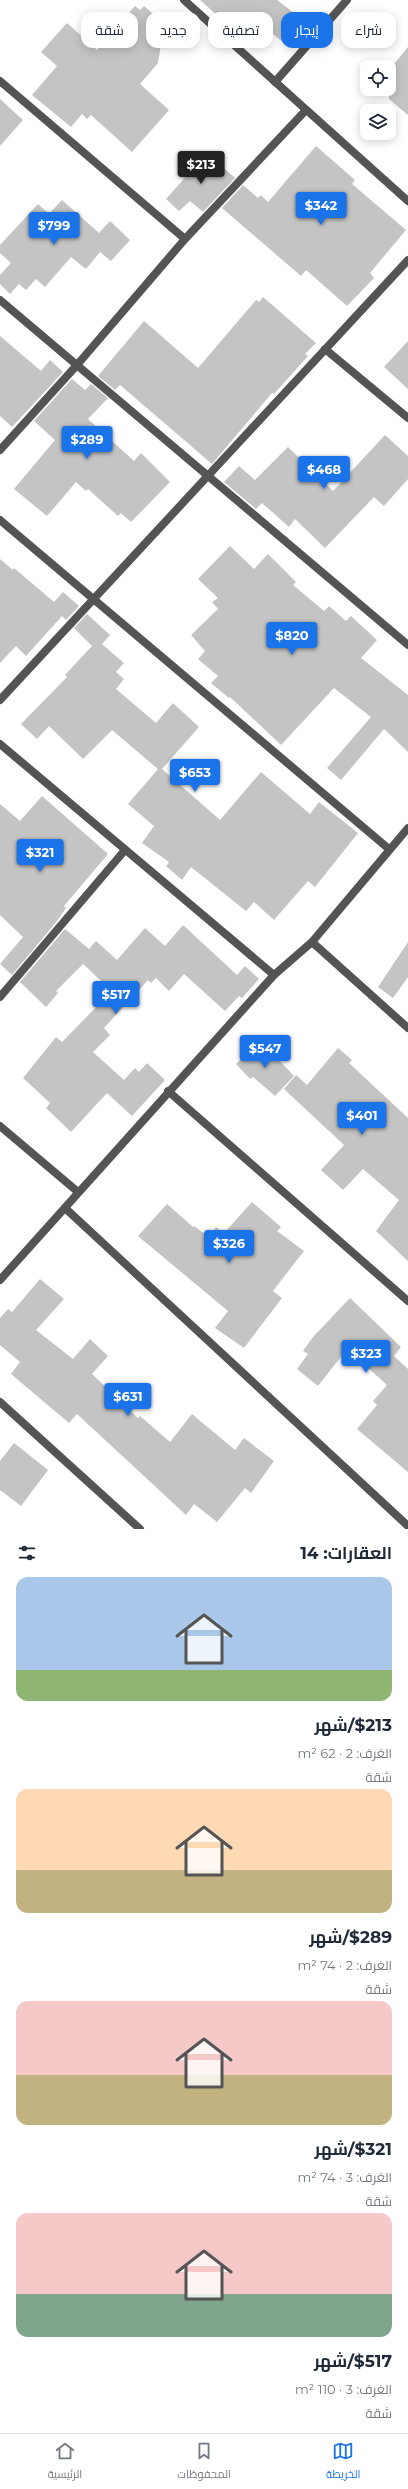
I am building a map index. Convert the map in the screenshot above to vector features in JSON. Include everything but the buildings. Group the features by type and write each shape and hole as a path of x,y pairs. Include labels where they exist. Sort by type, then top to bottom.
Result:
{"street":[{"path":"184,0 408,200"},
{"path":"275,82 347,0"},
{"path":"0,81 185,239"},
{"path":"0,450 77,365 185,239 306,110"},
{"path":"0,700 206,476 408,260"},
{"path":"0,300 206,476 408,645"},
{"path":"325,349 408,418"},
{"path":"0,520 389,849"},
{"path":"0,744 274,975"},
{"path":"0,1280 168,1091 274,975 312,942 408,828"},
{"path":"0,997 125,850"},
{"path":"312,942 408,1028"},
{"path":"168,1091 408,1301"},
{"path":"0,1126 78,1192"},
{"path":"65,1208 408,1526"},
{"path":"0,1402 140,1529"}]}
